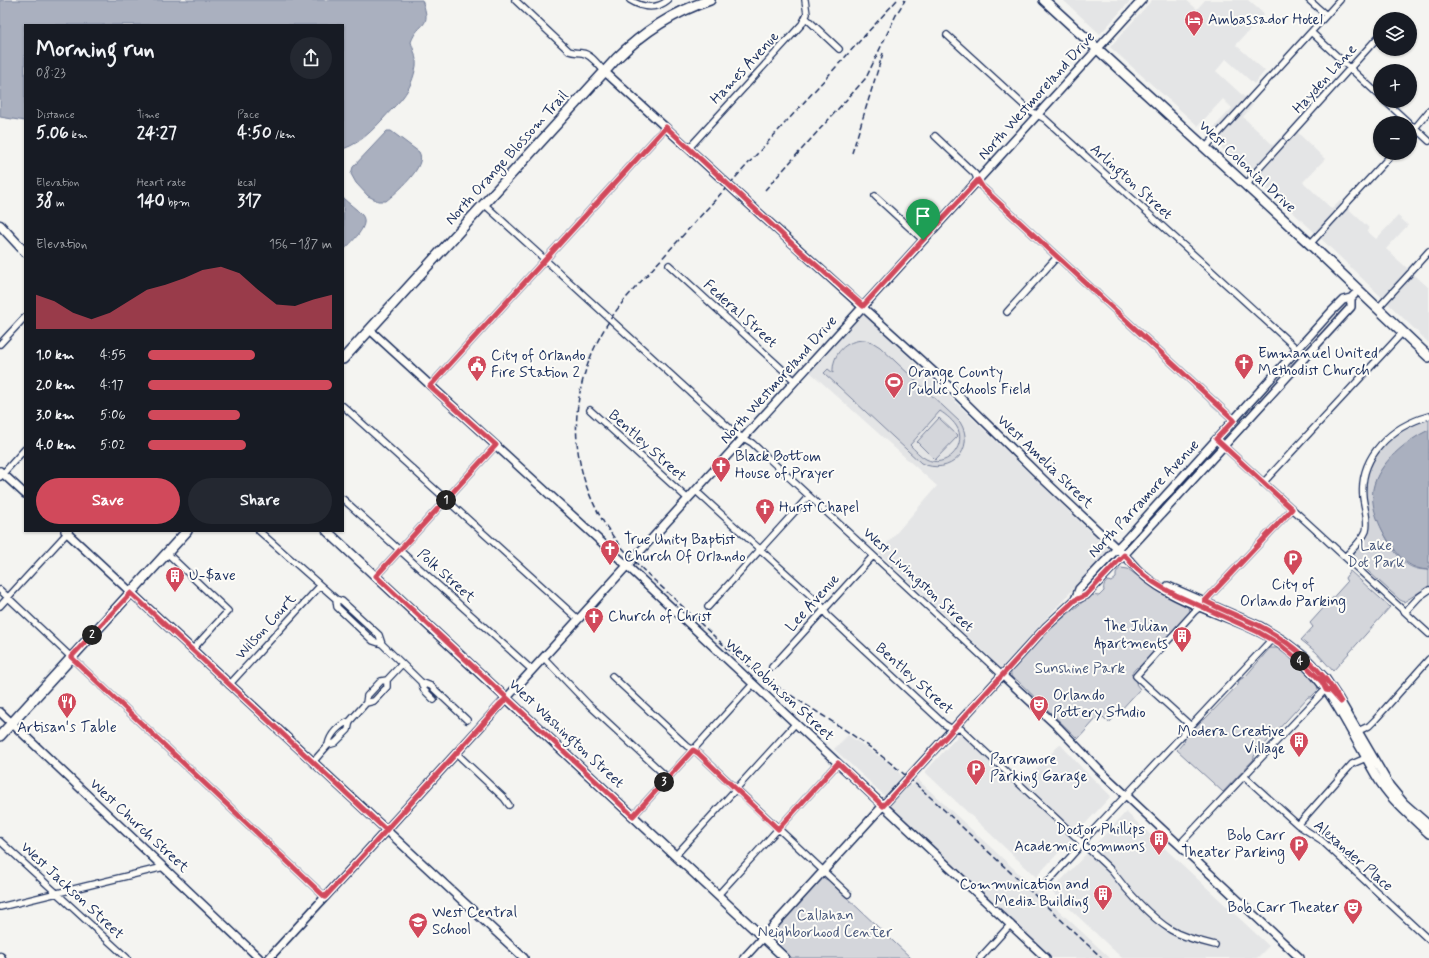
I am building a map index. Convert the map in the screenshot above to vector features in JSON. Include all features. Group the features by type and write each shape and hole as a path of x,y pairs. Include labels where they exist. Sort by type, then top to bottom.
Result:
{"main road":[{"name":"North Orange Blossom Trail","path":"344,358 604,71 628,47 674,15 710,0"},
{"name":"West Colonial Drive","path":"1044,0 1310,244 1429,357"},
{"path":"0,225 24,251"},
{"path":"0,736 186,532"},
{"name":"West Washington Street","path":"328,532 785,958"}],"street":[{"name":"West Amelia Street","path":"515,0 569,51 575,53 581,52 588,55 799,250 863,306 934,372 1044,480 1130,561 1169,587 1203,604 1260,626 1306,666 1322,682 1380,783 1429,834"},
{"path":"630,0 643,7 650,8 661,5 668,0"},
{"path":"805,0 807,14 806,18 839,49"},
{"name":"North Westmoreland Drive","path":"269,958 457,754 578,619 1142,0"},
{"path":"1309,0 1326,15"},
{"path":"1205,148 1340,0"},
{"name":"Hames Avenue","path":"689,148 806,18"},
{"path":"1311,32 1373,89"},
{"name":"Arlington Street","path":"947,35 1029,110 1045,119 1298,350"},
{"name":"Hayden Lane","path":"1247,186 1253,175 1373,43"},
{"path":"1393,108 1401,116"},
{"path":"1417,120 1429,111"},
{"path":"430,386 666,127"},
{"path":"1417,130 1429,141"},
{"path":"935,136 975,174 983,188 1234,420"},
{"path":"1310,244 1387,160"},
{"path":"876,196 923,240"},
{"path":"484,204 545,260"},
{"path":"1378,308 1429,251"},
{"path":"1007,312 1057,257"},
{"name":"West Livingston Street","path":"545,260 735,432 752,443 1058,727 1125,795 1300,958"},
{"name":"Federal Street","path":"669,265 795,381"},
{"name":"North Parramore Avenue","path":"1075,600 1079,589 1110,555 1343,300 1351,298 1358,290"},
{"name":"North Parramore Avenue","path":"744,958 1045,628 1075,600 1086,595 1124,555 1351,307 1351,298"},
{"path":"0,344 24,318"},
{"name":"West Robinson Street","path":"370,330 627,566 1046,958"},
{"path":"1263,483 1403,332"},
{"path":"344,407 578,619"},
{"name":"Bentley Street","path":"590,410 688,499"},
{"path":"1345,557 1361,539 1366,529 1362,483 1365,472 1375,452 1389,436 1399,428 1429,416"},
{"path":"1216,439 1429,634"},
{"path":"376,576 496,445"},
{"path":"24,450 1,474 24,493"},
{"name":"Bentley Street","path":"696,491 820,605 827,615 944,724 952,729 961,729 1112,871 1126,889 1160,921 1171,930 1183,936 1215,945"},
{"path":"708,607 809,496"},
{"name":"Polk Street","path":"344,500 532,670"},
{"path":"1191,726 1136,676 1194,612 1292,509"},
{"path":"0,606 67,532 229,685 524,958"},
{"path":"260,532 336,599 338,607 373,641 382,644 421,682 431,686 467,720"},
{"path":"166,553 228,610 192,650"},
{"name":"Lee Avenue","path":"772,667 873,556"},
{"name":"Wilson Court","path":"229,685 320,586"},
{"path":"0,590 325,897"},
{"path":"1405,612 1419,597 1429,590"},
{"name":"West Amelia Street","path":"1274,638 1305,657 1326,679 1390,786 1404,803 1429,825"},
{"path":"1046,884 1125,795 1274,638"},
{"path":"544,658 588,704 668,778"},
{"path":"1346,722 1358,732 1368,726 1429,659"},
{"path":"366,704 367,696 380,681 387,680 402,664"},
{"path":"612,676 698,753 848,894"},
{"path":"313,762 328,745 335,743 348,730 350,721 366,704 374,701 387,687 387,680"},
{"path":"421,682 424,690 434,700"},
{"path":"633,816 753,684"},
{"path":"1179,845 1326,690 1331,691 1341,702"},
{"name":"West Church Street","path":"0,712 259,958"},
{"path":"675,856 796,723"},
{"path":"457,754 504,798 509,805"},
{"path":"1298,825 1352,764 1366,758"},
{"path":"718,895 838,763"},
{"name":"Alexander Place","path":"1244,776 1298,825 1321,840 1429,940"},
{"name":"West Jackson Street","path":"0,841 127,958"},
{"path":"0,907 164,867"},
{"path":"980,958 1011,924"}],"shaded area":[{"path":"1063,0 1131,0 1100,34"},
{"path":"1152,0 1186,0 1197,9 1205,0 1248,0 1264,14 1236,45 1265,71 1254,84 1226,59 1216,71 1253,105 1243,117 1273,145 1281,137 1287,142 1297,132 1325,159 1303,182 1332,209 1340,201 1369,228 1367,231 1376,239 1398,216 1408,225 1386,249 1429,288 1429,343 1310,228 1207,135 1232,108 1223,99 1198,126 1110,47"},
{"path":"863,313 1109,550 1001,668 879,553 937,486 809,371"},
{"path":"965,728 1023,784 1060,744 1111,796 1036,877 925,772"},
{"path":"848,735 892,765 911,786 917,779 1110,958 1046,958 884,804 888,799 834,749"},
{"path":"1126,812 1269,946 1257,958 1122,958 1051,891"}],"green space":[{"name":"Orange County Public Schools Field","path":"865,340 880,347 960,422 964,432 965,442 963,451 958,458 951,463 942,466 932,466 921,463 824,373 828,369 833,373 833,366 837,354 846,345 851,342","holes":["940,411 952,421 958,429 960,436 959,443 952,455 947,459 933,461 924,458 910,445"]},
{"path":"939,418 958,436 935,460 917,442"},
{"name":"Lake Dot Park","path":"1429,418 1429,430 1414,439 1391,457 1380,472 1376,480 1374,490 1376,514 1386,538 1393,549 1408,565 1418,569 1429,570 1429,588 1421,591 1404,602 1358,562 1354,555 1358,546 1368,533 1369,523 1365,486 1367,476 1375,457 1387,441 1403,429"},
{"name":"Sunshine Park","path":"1121,568 1128,569 1155,589 1186,606 1190,610 1189,614 1141,666 1136,668 1131,674 1138,681 1136,684 1140,689 1109,723 1103,717 1099,721 1096,719 1078,739 1017,680 1013,678 1011,675 1011,670 1045,633 1091,595 1099,596 1104,591 1105,584 1116,578 1118,570"},
{"path":"1350,571 1390,607 1333,671 1316,652 1301,640 1313,627 1310,623 1347,582 1345,578"},
{"path":"1270,648 1278,648 1292,659 1317,684 1318,690 1311,697 1308,697 1223,792 1177,750 1184,742 1185,738 1238,685 1239,680 1245,677"},
{"name":"Callahan Neighborhood Center","path":"823,878 828,880 911,958 792,958 772,938 772,932 820,879"}],"water":[{"path":"0,0 422,0 425,10 426,16 424,24 414,35 411,42 416,66 405,94 370,132 358,142 344,149 344,24 24,24 24,121 0,117"},
{"path":"387,131 391,131 419,152 421,158 415,172 397,192 386,201 378,201 368,196 356,183 351,174 353,167"},
{"path":"344,199 362,215 364,219 362,229 344,250"},
{"path":"1429,430 1429,570 1412,566 1404,560 1388,540 1377,519 1373,504 1373,489 1376,479 1387,462 1403,446 1420,434"}],"waterway":[{"path":"1394,567 1402,558"}],"railway":[{"path":"897,0 626,298 607,324 593,352 583,381 577,411 577,441 582,471 592,500 608,529 624,550 719,641 759,674 854,736 909,778 1102,958"},
{"path":"765,190 866,78 896,15 905,0"},
{"path":"852,153 883,53"}],"place":[{"name":"Ambassador Hotel","path":"1194,37"},
{"name":"Emmanuel United Methodist Church","path":"1244,380"},
{"name":"City of Orlando Fire Station 2","path":"477,382"},
{"name":"Orange County Public Schools Field","path":"894,399"},
{"name":"Black Bottom House of Prayer","path":"721,483"},
{"name":"Hurst Chapel","path":"765,525"},
{"name":"True Unity Baptist Church Of Orlando","path":"610,566"},
{"name":"City of Orlando Parking","path":"1293,576"},
{"name":"U-$ave","path":"175,593"},
{"name":"Church of Christ","path":"594,634"},
{"name":"The Julian Apartments","path":"1182,653"},
{"name":"Artisan's Table","path":"67,719"},
{"name":"Orlando Pottery Studio","path":"1039,722"},
{"name":"Modera Creative Village","path":"1299,758"},
{"name":"Parramore Parking Garage","path":"976,786"},
{"name":"Doctor Phillips Academic Commons","path":"1159,856"},
{"name":"Bob Carr Theater Parking","path":"1299,862"},
{"name":"Communication and Media Building","path":"1103,911"},
{"name":"Bob Carr Theater","path":"1353,925"},
{"name":"West Central School","path":"418,939"}],"route":[{"path":"923,240 863,306 728,186 666,127 430,386 496,445 376,576 507,698 457,754 432,780 386,830 131,593 71,657 325,897 457,754 500,704 507,698 633,816 693,750 698,753 778,829 838,763 883,806 1045,628 1075,600 1086,595 1124,555 1136,569 1163,588 1258,632 1287,649 1322,682 1326,690 1331,691 1341,702 1326,679 1305,657 1283,640 1260,626 1205,601 1292,509 1216,439 1234,420 983,188 978,180 923,240"}]}
